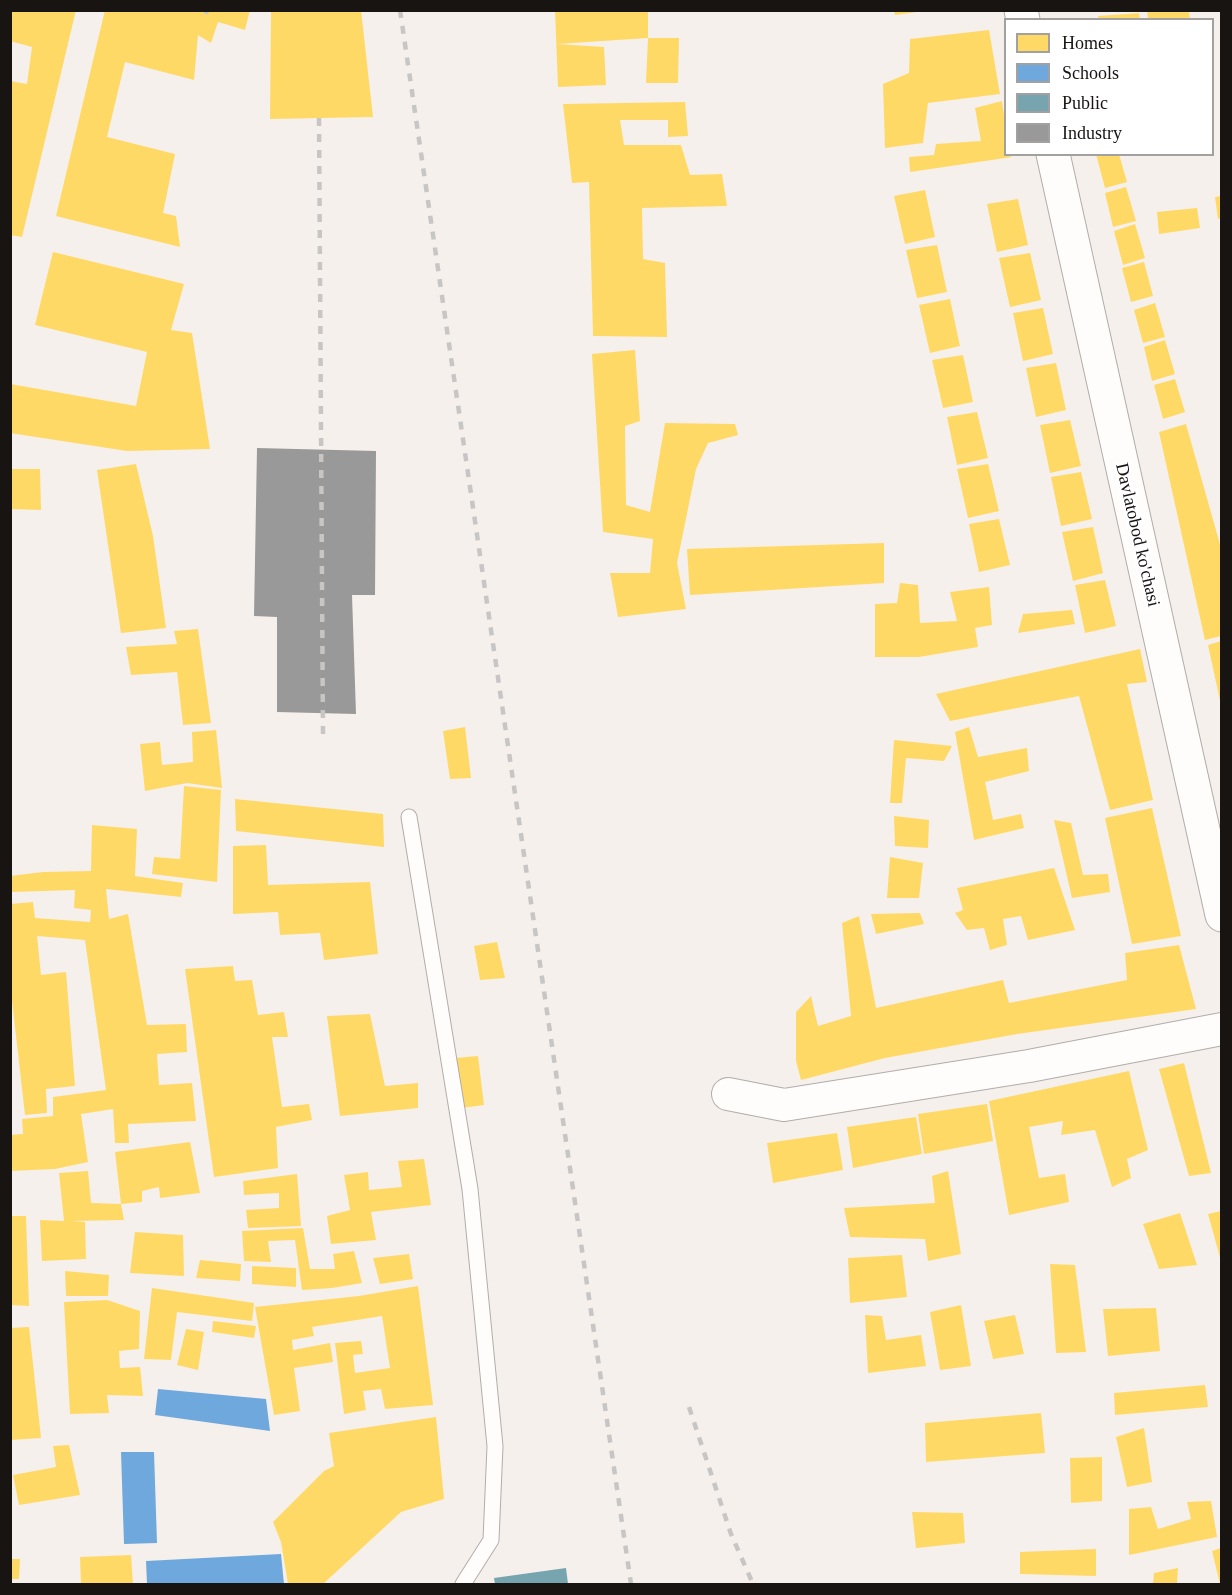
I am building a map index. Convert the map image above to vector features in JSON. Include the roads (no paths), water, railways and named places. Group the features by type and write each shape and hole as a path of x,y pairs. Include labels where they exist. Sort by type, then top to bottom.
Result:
{"street":[{"name":"Davlatobod ko'chasi","path":"1053,156 1221,915"},
{"path":"728,1094 784,1104 1029,1066 1221,1029"}],"lane":[{"path":"409,817 470,1189 495,1446 491,1540 463,1584"}],"railway":[{"path":"206,14 207,10"},
{"path":"400,10 631,1584"},
{"path":"319,118 323,735"},
{"path":"689,1407 731,1534 753,1584"}]}
